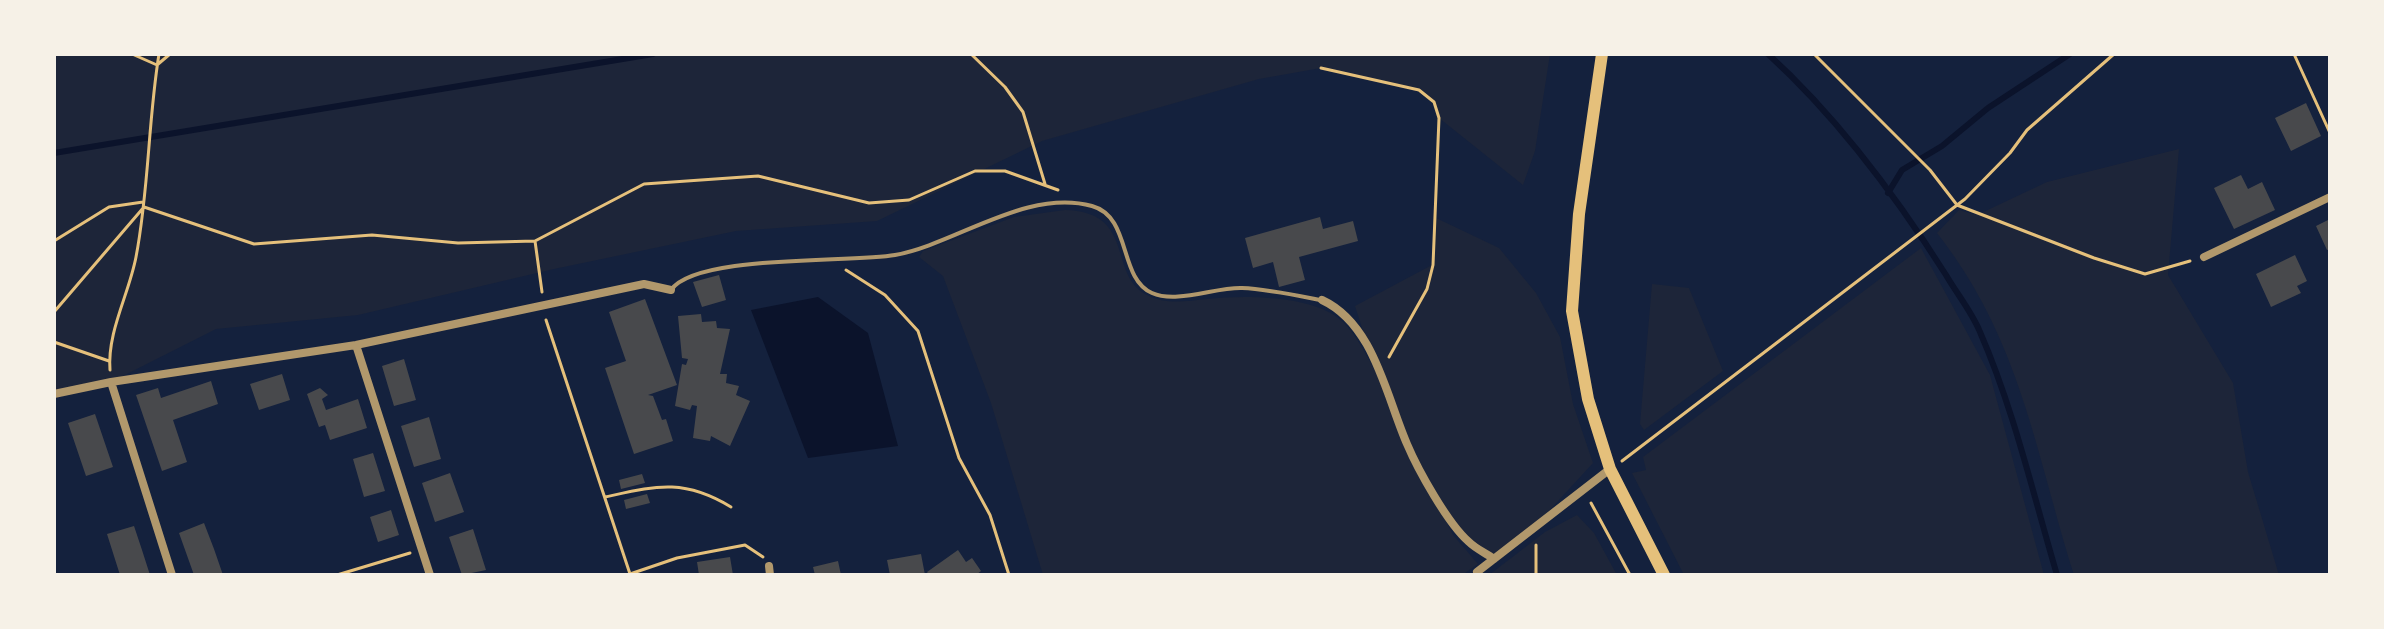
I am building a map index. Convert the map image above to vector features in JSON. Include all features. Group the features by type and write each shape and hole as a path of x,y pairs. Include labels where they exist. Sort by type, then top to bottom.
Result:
{"main road":[{"path":"1602,54 1579,214 1572,311 1588,399 1610,469 1664,575"}],"street":[{"path":"2204,257 2330,197"},
{"path":"54,394 111,382 356,345 644,284 671,290"},
{"path":"1322,300 1351,321 1367,345 1409,448 1442,505 1467,541 1494,559"},
{"path":"356,345 430,575"},
{"path":"111,382 172,575"},
{"path":"1477,572 1610,469"}],"lane":[{"path":"671,290 676,283 715,271 804,258 830,260 896,255 1009,213 1061,204 1094,207 1116,228 1137,281 1151,293 1171,296 1241,288 1322,300"}],"path":[{"path":"132,54 157,65"},
{"path":"111,382 110,341 125,304 144,204 159,54"},
{"path":"157,65 170,54"},
{"path":"971,54 1005,87 1023,112 1045,184"},
{"path":"1814,54 1926,166 1957,205 2094,258 2145,274 2204,257"},
{"path":"1610,469 1957,205 2010,153 2027,130 2114,54"},
{"path":"2294,54 2330,133"},
{"path":"1321,68 1419,90 1434,102 1439,118 1433,265 1427,289 1391,351 1380,379"},
{"path":"54,241 109,207 144,204 254,244 372,235 458,243 535,241 644,184 758,176 869,203 909,200 975,171 1005,171 1045,184 1094,207"},
{"path":"54,312 144,204"},
{"path":"535,241 548,329 630,574 677,558 745,545 760,553 770,570"},
{"path":"830,260 885,295 918,331 959,458 990,515 1009,575"},
{"path":"54,342 109,361"},
{"path":"605,497 669,485 711,495 731,507"},
{"path":"1583,490 1630,575"},
{"path":"1536,525 1536,575"},
{"path":"337,575 422,549"}],"shaded area":[{"path":"54,54 1550,54 1535,151 1523,185 1439,118 1434,102 1419,90 1321,68 1259,79 1042,141 877,221 736,231 358,315 216,329 111,382 54,394"},
{"path":"2179,149 2168,275 2233,383 2248,472 2279,575 2074,575 2007,355 1965,273 1937,233 1959,210 1977,215 2047,182"},
{"path":"1065,210 1088,213 1103,221 1112,232 1127,274 1135,286 1147,295 1176,302 1259,297 1315,306 1331,313 1348,327 1377,374 1355,306 1432,265 1434,217 1499,248 1536,293 1560,337 1573,404 1593,463 1536,525 1494,559 1467,541 1418,466 1453,535 1478,564 1462,575 1043,575 991,403 943,276 919,257 923,251 1014,217"},
{"path":"1921,248 1990,375 2044,575 1684,575 1632,473 1646,470 1643,457"},
{"path":"1652,284 1689,288 1723,371 1644,430 1640,424"},
{"path":"818,297 868,333 898,446 808,458 751,310"},
{"path":"1577,515 1594,533 1617,575 1489,575 1545,532"}],"building":[{"path":"2306,103 2321,136 2291,151 2275,118"},
{"path":"2241,175 2248,189 2262,182 2275,210 2234,229 2214,188"},
{"path":"1320,217 1323,229 1353,221 1358,241 1299,257 1305,280 1279,287 1273,262 1253,268 1245,238"},
{"path":"2330,219 2330,249 2327,250 2316,226"},
{"path":"2295,255 2307,281 2297,286 2301,293 2271,307 2256,274"},
{"path":"719,275 726,300 702,307 693,282"},
{"path":"645,299 677,385 648,395 653,396 662,420 666,419 673,441 634,454 605,368 626,361 609,312"},
{"path":"701,314 702,322 716,321 717,328 730,329 720,374 727,374 726,383 739,386 736,395 750,401 730,446 711,436 710,441 693,438 697,406 692,405 690,410 675,406 682,364 686,365 688,359 682,358 678,316"},
{"path":"404,359 416,400 394,406 382,366"},
{"path":"282,374 290,400 259,410 250,384"},
{"path":"211,381 218,404 173,420 187,462 162,471 136,395 158,388 161,398"},
{"path":"320,388 328,395 322,399 326,410 358,399 367,428 330,440 325,425 319,427 307,394"},
{"path":"95,414 113,467 86,476 68,423"},
{"path":"429,417 441,459 414,467 401,426"},
{"path":"373,453 385,491 364,497 353,459"},
{"path":"450,473 464,512 435,522 422,483"},
{"path":"642,474 645,483 621,489 619,480"},
{"path":"647,494 650,503 626,509 624,500"},
{"path":"391,510 399,535 378,542 370,517"},
{"path":"204,523 223,575 194,575 179,533"},
{"path":"134,526 150,575 120,575 107,534"},
{"path":"473,529 486,570 462,575 449,537"},
{"path":"958,550 966,562 972,558 981,571 976,575 929,575 927,572"},
{"path":"921,554 925,575 890,575 887,560"},
{"path":"730,557 733,575 699,575 697,562"},
{"path":"838,561 841,575 815,575 813,567"}],"waterway":[{"path":"54,153 653,54"},
{"path":"1768,54 1818,104 1864,158 1927,245 1973,317 2013,422 2057,575"},
{"path":"1888,193 1902,170 1942,146 1988,108 2070,54"}]}
